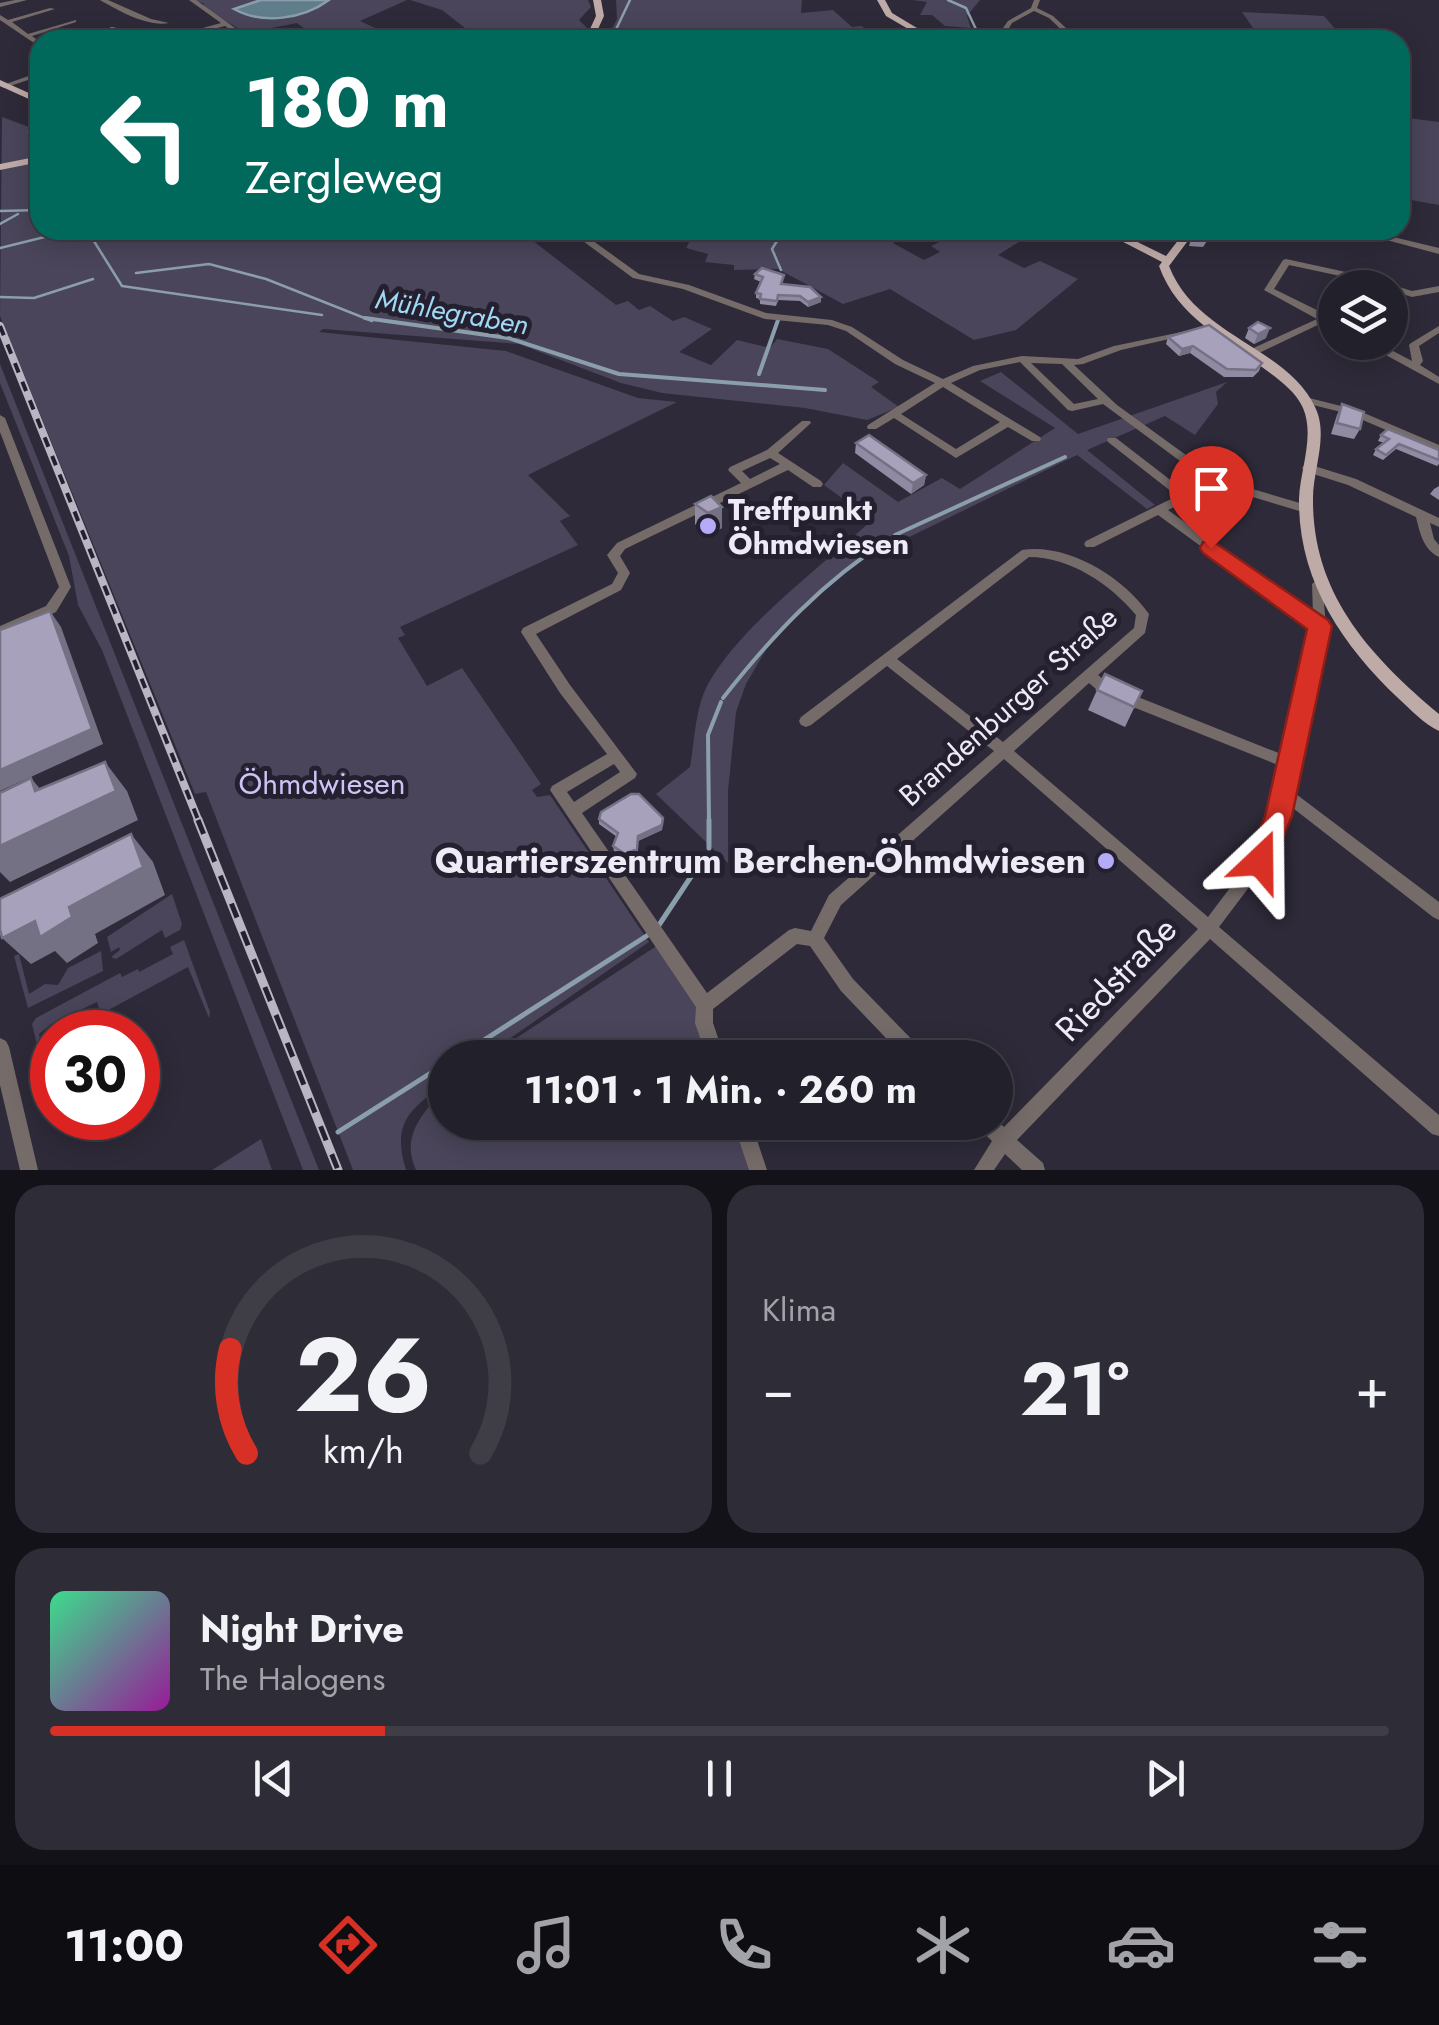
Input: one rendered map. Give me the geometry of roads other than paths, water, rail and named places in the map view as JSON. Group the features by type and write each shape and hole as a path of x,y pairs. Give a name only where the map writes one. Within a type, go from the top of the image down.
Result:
{"main road":[{"path":"594,30 600,16 597,0"},
{"path":"881,0 889,14 917,30"},
{"path":"2,84 30,97"},
{"path":"0,167 30,161"},
{"path":"1126,240 1167,260"},
{"path":"1183,240 1167,260 1164,272 1169,280 1209,325 1251,353 1304,400 1313,420 1306,509 1318,584 1362,654 1439,724"}],"street":[{"path":"0,5 24,0"},
{"path":"103,0 166,24"},
{"path":"192,0 234,30"},
{"path":"1007,30 1010,22 1034,10 1037,0"},
{"path":"3,19 52,10"},
{"path":"1034,10 1051,17 1065,30"},
{"path":"3,19 30,38"},
{"path":"46,30 68,23"},
{"path":"201,30 225,24"},
{"path":"112,28 116,30"},
{"path":"2,84 30,77"},
{"path":"586,240 636,276 686,287 764,316 829,322 849,329 898,362 943,383 1036,439"},
{"path":"1394,240 1439,251"},
{"path":"1318,315 1269,290 1286,262 1324,270"},
{"path":"1408,293 1439,289"},
{"path":"872,427 943,383 978,368 1022,359 1067,364 1209,325"},
{"path":"1251,353 1318,326"},
{"path":"1413,365 1418,361 1414,345 1439,328"},
{"path":"1022,359 1072,408 1105,400"},
{"path":"1403,360 1439,381"},
{"path":"1067,364 1105,400 1216,482 1306,509"},
{"path":"1304,400 1354,412 1439,449"},
{"path":"893,413 956,454 1008,422"},
{"path":"0,418 65,587 51,609 0,632"},
{"path":"748,484 734,470 771,453 806,423"},
{"path":"1112,440 1185,497"},
{"path":"771,453 818,484"},
{"path":"572,811 630,774 564,689 528,632 617,587 624,574 613,555 621,546 788,465"},
{"path":"1308,468 1352,482 1439,523"},
{"path":"1090,544 1216,482"},
{"path":"1159,510 1320,626"},
{"path":"1421,514 1428,540 1439,553"},
{"name":"Brandenburger Straße","path":"806,721 1026,552 1042,550 1064,556 1132,600 1144,614 1140,630 836,900 815,939"},
{"name":"Riedstraße","path":"1013,1131 1211,927 1260,861 1284,793 1320,626 1318,584"},
{"path":"886,658 1003,750 1439,1127"},
{"path":"1088,676 1108,691 1290,764"},
{"path":"616,756 557,790 704,1006 710,1040"},
{"path":"1284,793 1439,912"},
{"path":"704,1006 795,936 815,939 847,985 900,1040"},
{"path":"0,1048 30,1170"},
{"path":"748,1140 758,1170"},
{"path":"1004,1140 1036,1170"},
{"name":"Riedstraße","path":"982,1170 1004,1140"}],"water":[{"path":"261,0 329,0 307,12 283,18 257,17 234,9"}],"waterway":[{"path":"616,30 630,0"},
{"path":"948,0 966,8 976,30"},
{"path":"0,211 30,210"},
{"path":"0,224 18,214"},
{"path":"0,248 32,240"},
{"path":"93,240 122,286 322,315"},
{"path":"778,240 772,249 781,270"},
{"name":"Mühlegraben","path":"136,273 209,264 266,279 372,321"},
{"name":"Mühlegraben","path":"0,297 34,298 93,279"},
{"name":"Mühlegraben","path":"365,318 508,338 619,374 825,390"},
{"path":"759,374 778,320"},
{"path":"895,535 1065,457"},
{"path":"723,698 800,611 890,539"},
{"path":"709,822 708,735 721,702"},
{"path":"709,822 709,848"},
{"path":"659,925 706,854"},
{"path":"484,1040 648,935"},
{"path":"338,1132 428,1075"}],"railway":[{"path":"0,326 199,822"},
{"path":"198,820 338,1170"}],"place":[{"name":"Treffpunkt Öhmdwiesen","path":"708,526"},
{"name":"Quartierszentrum Berchen-Öhmdwiesen","path":"1106,861"}],"park label":[{"name":"Öhmdwiesen","path":"322,783"}]}
